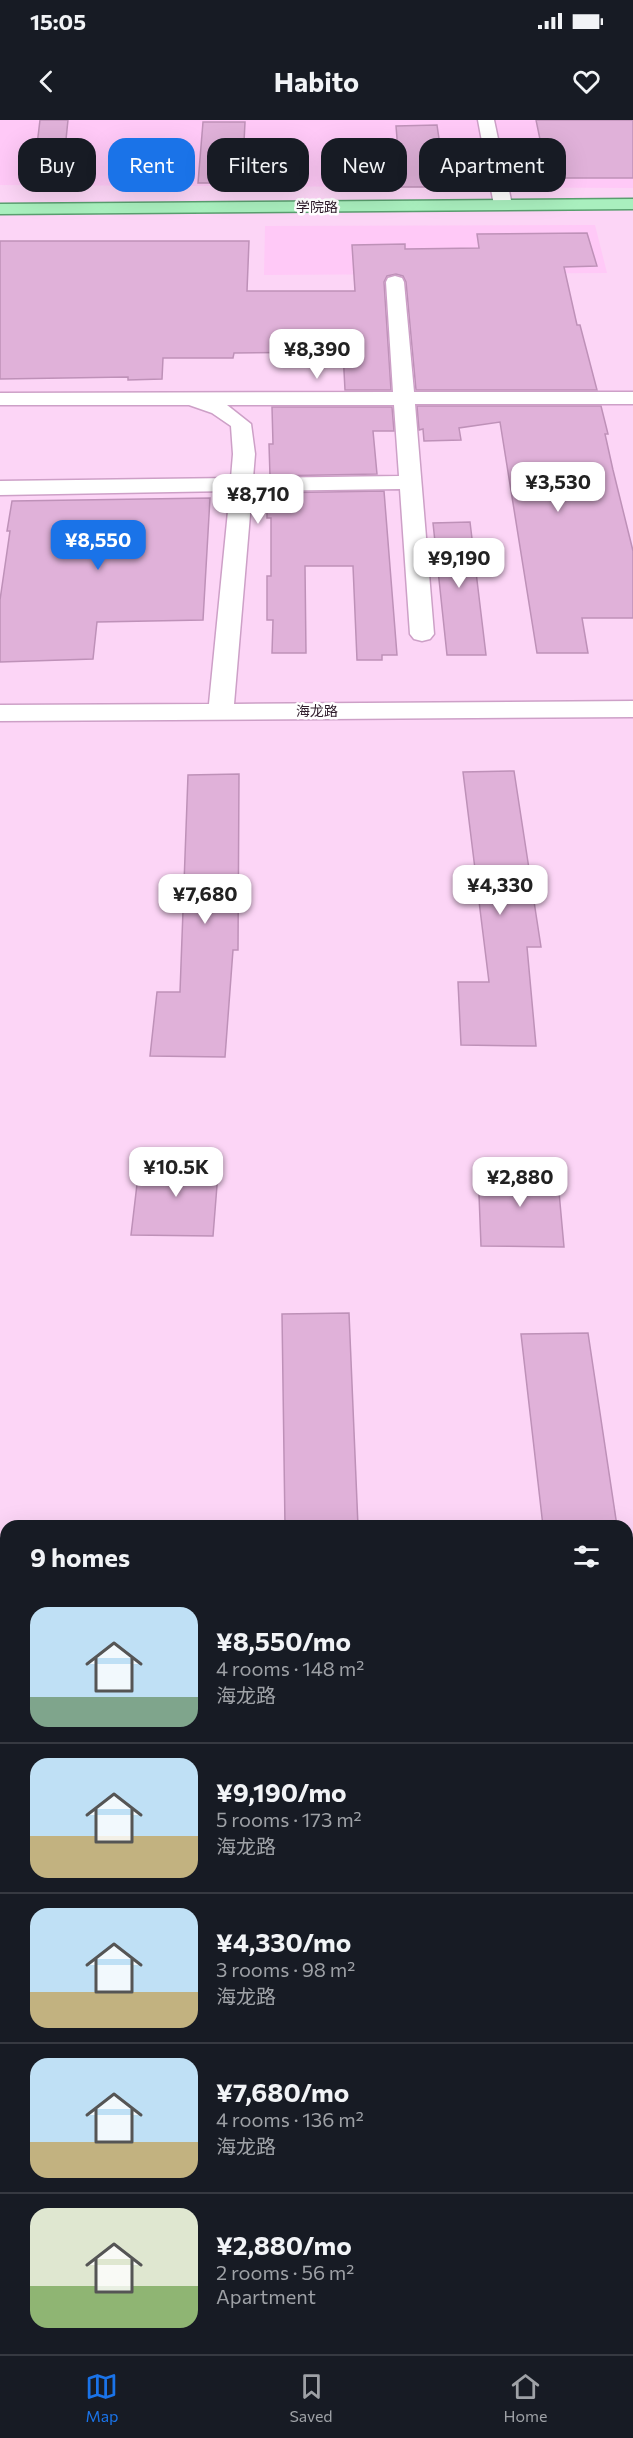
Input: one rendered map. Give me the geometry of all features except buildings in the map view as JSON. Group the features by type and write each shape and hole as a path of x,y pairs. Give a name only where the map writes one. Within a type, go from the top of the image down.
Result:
{"main road":[{"name":"学院路","path":"0,210 633,204"},
{"name":"学院路","path":"0,220 633,215"}],"street":[{"path":"486,120 503,206"},
{"path":"395,282 422,634"},
{"path":"0,399 633,398"},
{"path":"186,400 219,410 241,424 244,453 221,711"},
{"path":"0,488 410,482"},
{"name":"海龙路","path":"0,713 633,709"}],"shaded area":[{"path":"0,120 633,120 633,188 566,188 566,138 419,138 419,187 407,187 407,138 321,138 321,187 309,186 309,138 207,138 207,186 195,186 195,138 108,138 108,186 96,185 96,138 18,138 18,185 0,185"},
{"path":"595,225 607,273 264,275 265,226"}]}
